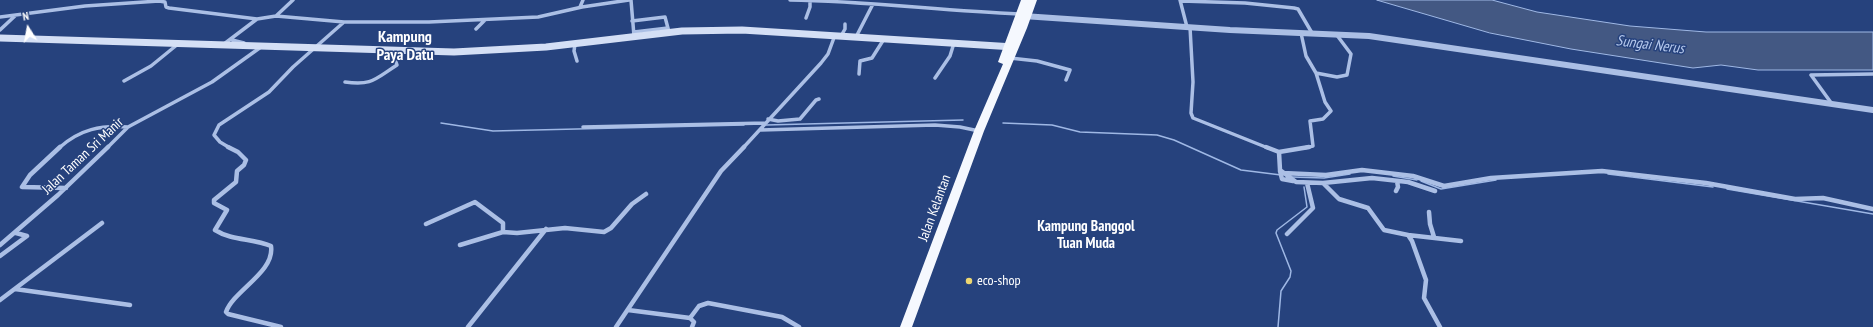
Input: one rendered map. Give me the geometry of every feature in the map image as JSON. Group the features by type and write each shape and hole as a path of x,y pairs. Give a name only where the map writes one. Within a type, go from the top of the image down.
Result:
{"highway":[{"name":"Jalan Kelantan","path":"1025,0 1025,14"},
{"name":"Jalan Kelantan","path":"991,100 994,85 1025,14 1033,0"},
{"name":"Jalan Kelantan","path":"906,327 979,131 1010,58 1011,47"}],"main road":[{"path":"0,38 317,48 490,51 575,43 668,30 750,30 1011,47"}],"street":[{"path":"276,16 293,0"},
{"path":"580,7 582,0"},
{"path":"0,17 91,6 159,1 165,2 166,7 169,8 182,8 257,19 276,16 344,22 484,20 538,17 580,7 630,0 634,34"},
{"path":"790,0 872,2 959,12 1025,14 1189,27 1374,37 1873,110"},
{"path":"1301,33 1306,56 1316,73 1325,102 1331,111 1323,119 1315,119 1310,121 1313,146 1279,152 1219,129 1191,116 1193,82 1189,27 1180,0 1245,3 1296,8 1299,15 1307,24 1312,33"},
{"path":"806,18 810,7 810,1"},
{"path":"856,37 872,2"},
{"path":"0,30 16,14"},
{"path":"632,21 665,17 668,30"},
{"path":"223,44 257,19"},
{"path":"476,29 484,20"},
{"path":"281,327 228,314 226,312 229,304 266,265 272,256 273,250 271,246 263,242 225,235 215,230 227,210 214,203 214,200 236,182 237,171 244,165 246,160 235,149 218,141 214,135 219,125 259,100 344,22"},
{"path":"616,327 718,175 825,59 838,36 845,29 845,24"},
{"path":"1316,73 1338,77 1347,75 1351,54 1336,34"},
{"path":"232,38 232,40 248,45"},
{"path":"859,74 860,62 872,58 884,39"},
{"path":"124,81 151,66 178,43"},
{"path":"575,43 574,51 577,61"},
{"path":"935,78 950,56 954,43"},
{"name":"Jalan Taman Sri Manir","path":"0,244 16,233 66,188 128,127 212,82 262,46"},
{"path":"345,82 363,84 374,80 397,65 397,61 395,59 398,50"},
{"path":"1010,58 1037,62 1070,70 1066,80"},
{"path":"1832,104 1811,76 1873,74"},
{"path":"764,125 778,121 800,119 819,98"},
{"path":"66,188 22,187 32,174 74,136 100,125 128,127"},
{"path":"582,127 935,125 960,127 979,131"},
{"path":"1279,152 1282,174"},
{"path":"1282,174 1326,175 1362,170 1413,176 1444,186 1491,178 1602,171 1706,184 1795,199 1823,198 1873,209"},
{"path":"1282,174 1296,182"},
{"path":"1282,174 1296,182 1322,183 1368,178 1420,185 1435,191"},
{"path":"1396,191 1398,187 1397,181"},
{"path":"1287,234 1313,208 1307,183"},
{"path":"1322,183 1339,199 1368,208 1384,230 1408,235 1461,241"},
{"path":"460,245 503,232 517,233 565,228 604,232 612,228 632,204 646,194"},
{"path":"426,224 475,202 503,223 503,232"},
{"path":"1429,212 1430,224 1434,237"},
{"path":"0,300 102,223"},
{"path":"468,327 546,229"},
{"path":"0,256 27,236 16,233"},
{"path":"1408,235 1412,241 1426,280 1424,298 1440,327"},
{"path":"15,289 130,305"},
{"path":"690,318 699,306 708,302 782,317 799,327"},
{"path":"628,310 690,318 694,322 692,327"}],"water":[{"name":"Sungai Nerus","path":"1377,0 1492,0 1537,12 1630,26 1706,32 1873,32 1873,70 1758,70 1721,65 1693,68 1571,49 1490,33"}],"waterway":[{"path":"766,125 963,120"},
{"path":"441,123 493,131 744,125"},
{"path":"1003,123 1052,125 1080,132 1157,135 1174,140 1241,170 1281,175"},
{"path":"1292,177 1324,178 1350,174"},
{"path":"1608,174 1713,187"},
{"path":"1393,176 1417,180"},
{"path":"1421,181 1441,189 1496,180"},
{"path":"1278,327 1281,291 1290,277 1291,271 1276,233 1277,230 1307,207 1304,187"},
{"path":"1727,189 1873,214"}],"place":[{"name":"eco-shop","path":"969,281"}],"district":[{"name":"Kampung Paya Datu","path":"405,46"},
{"name":"Kampung Banggol Tuan Muda","path":"1086,236"}]}
